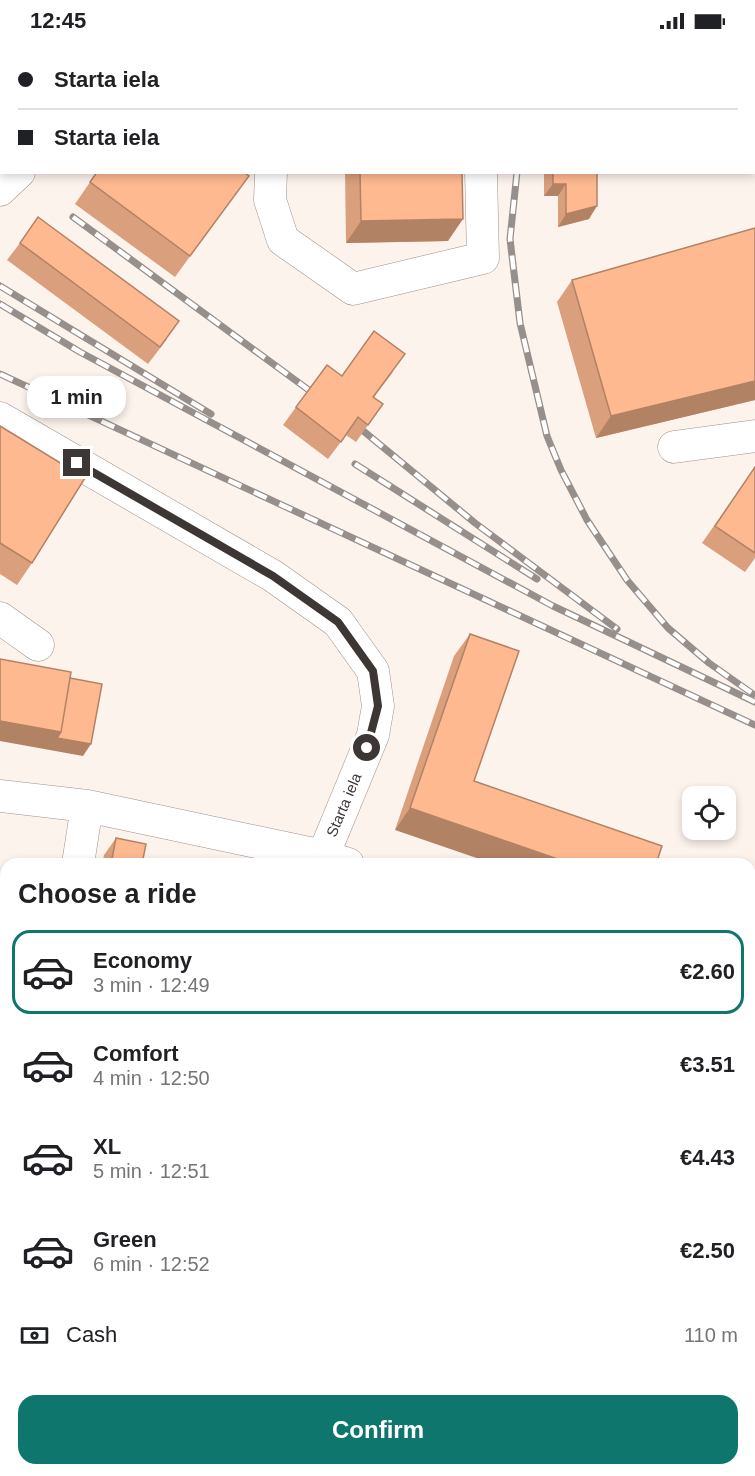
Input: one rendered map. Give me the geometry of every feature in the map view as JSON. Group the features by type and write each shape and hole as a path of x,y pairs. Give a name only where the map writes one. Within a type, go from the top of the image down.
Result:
{"street":[{"path":"0,190 17,174"},
{"path":"271,174 270,200 283,240 352,289 483,258 481,174"},
{"name":"Starta iela","path":"0,418 273,576 338,622 373,671 378,706 373,735 337,858"},
{"path":"674,447 755,436"},
{"path":"0,618 38,645"},
{"name":"Starta iela","path":"0,796 87,806 250,852 314,858"},
{"path":"79,858 87,806"}],"building":[{"path":"96,174 246,174 249,176 190,256 90,182"},
{"path":"360,174 462,174 463,219 361,221"},
{"path":"553,174 597,174 597,206 566,214 566,184 553,184"},
{"path":"38,217 179,321 160,347 20,243"},
{"path":"755,228 755,381 611,416 572,280"},
{"path":"374,331 405,354 373,397 383,404 368,425 358,417 341,442 296,407 327,365 342,376"},
{"path":"0,426 85,478 32,563 0,543"},
{"path":"755,467 755,553 715,526"},
{"path":"470,634 519,651 474,781 662,846 658,858 555,858 410,808"},
{"path":"0,659 71,672 61,732 0,721"},
{"path":"70,678 102,684 91,744 57,738 61,732"},
{"path":"116,838 146,844 143,858 112,858"}],"railway":[{"path":"517,174 510,239 520,323 547,436 561,470 587,520 627,580 668,628 709,663 753,694"},
{"path":"73,217 321,399"},
{"path":"0,286 211,414"},
{"path":"0,304 80,352 553,606 755,702"},
{"path":"0,374 755,725"},
{"path":"350,420 475,523 617,629"},
{"path":"355,464 537,579"}],"route":[{"path":"77,463 273,576 338,622 373,671 378,706 373,735 367,748"}]}
